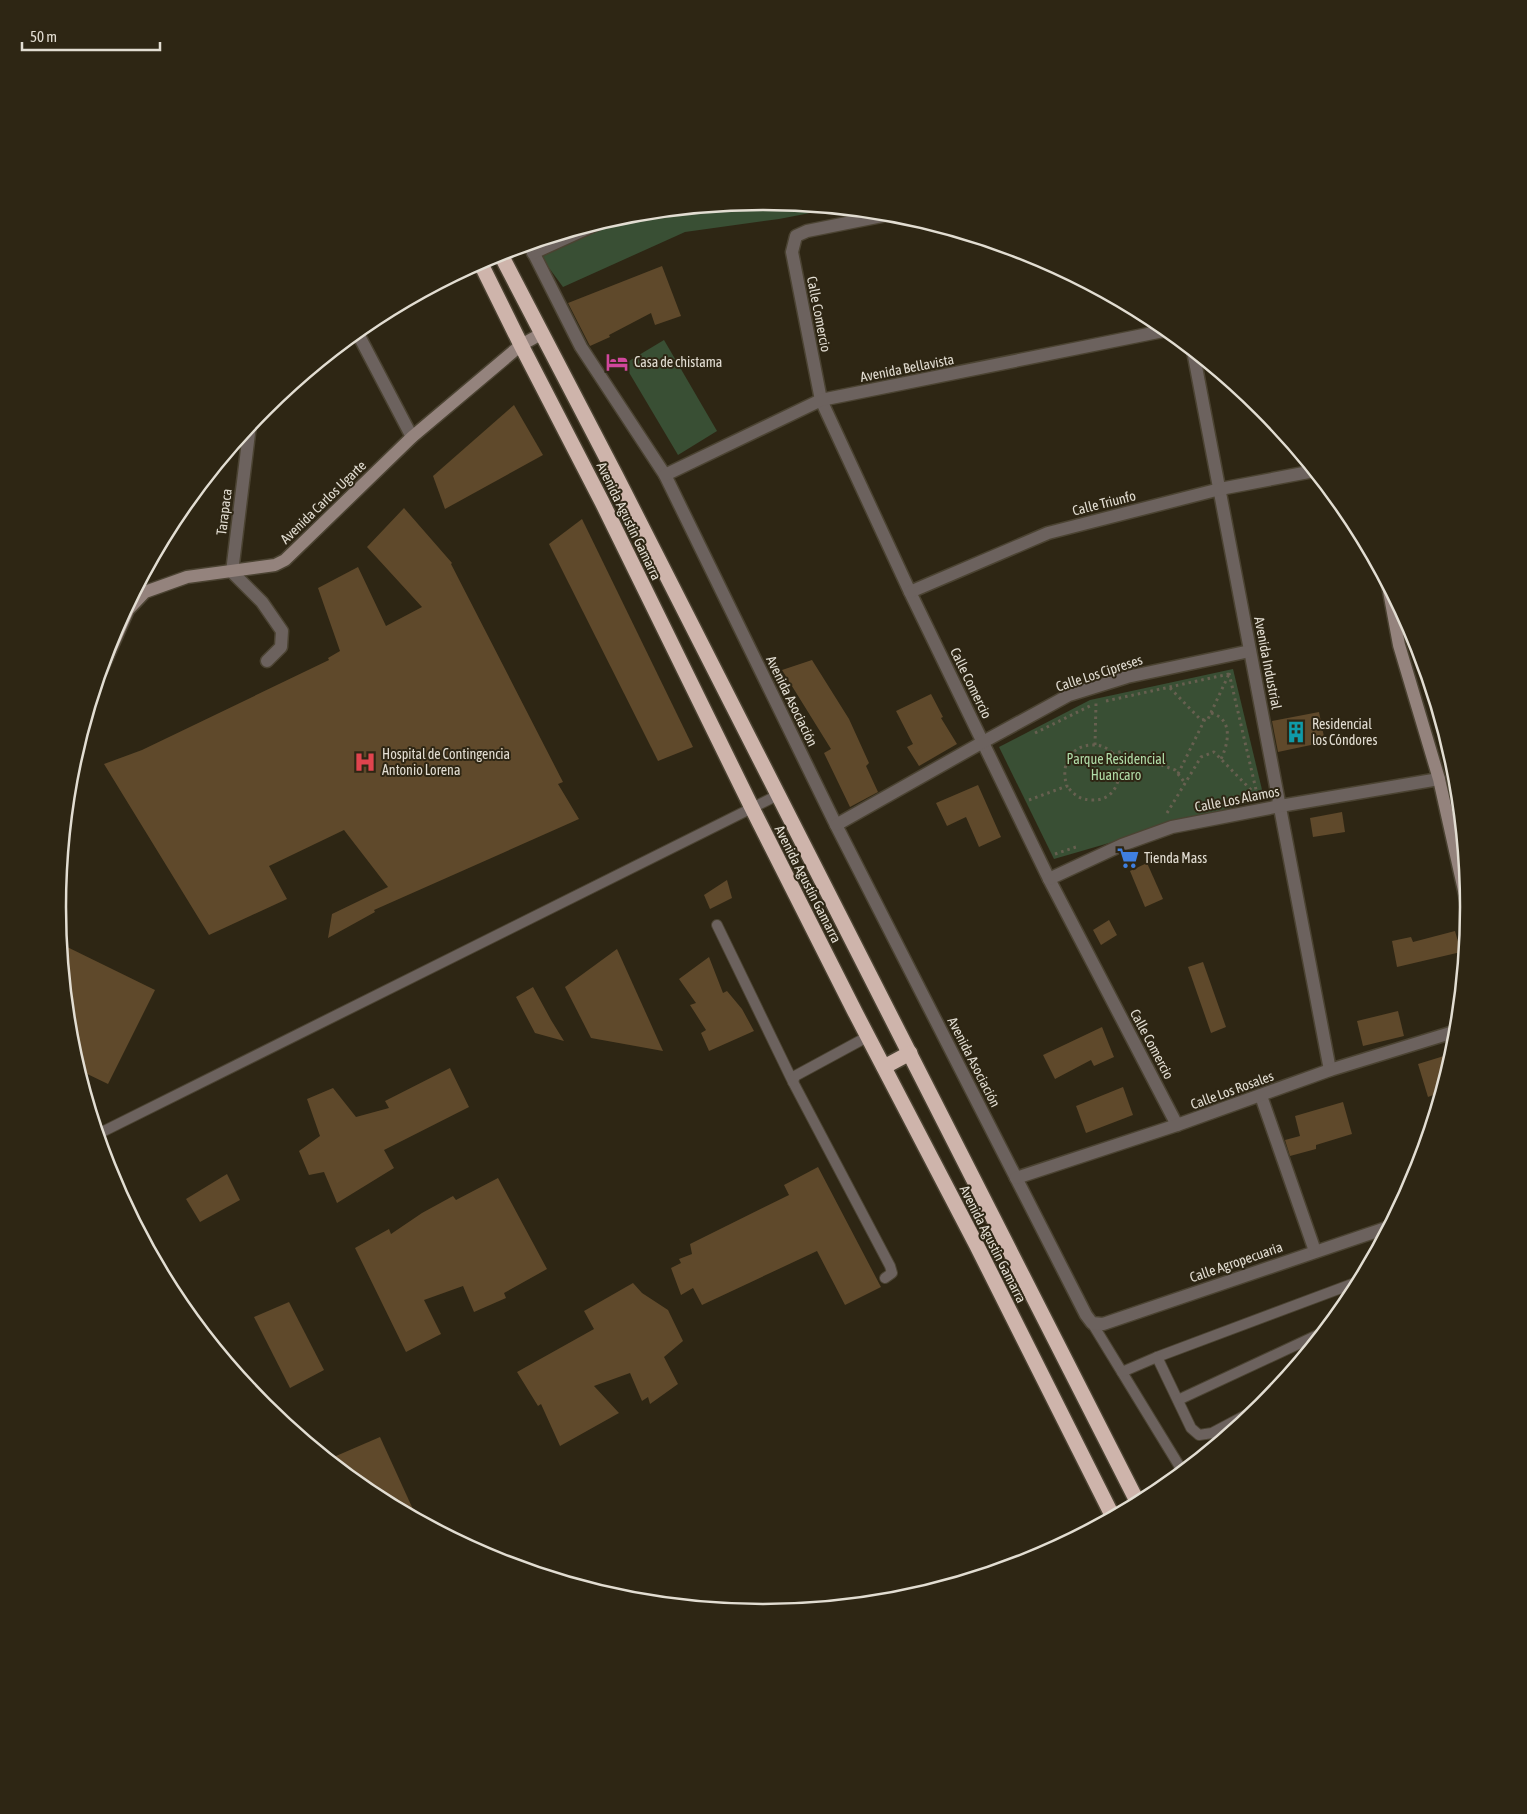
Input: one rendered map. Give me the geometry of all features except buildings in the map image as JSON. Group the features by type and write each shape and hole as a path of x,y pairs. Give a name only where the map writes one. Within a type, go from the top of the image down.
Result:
{"highway":[{"name":"Avenida Agustín Gamarra","path":"504,260 616,476 1135,1497"},
{"name":"Avenida Agustín Gamarra","path":"484,269 602,502 867,1037 980,1253 1110,1512"},
{"path":"884,1068 910,1053"}],"street":[{"name":"Calle Comercio","path":"870,218 807,231 796,236 792,252 821,400 910,592 1049,879 1177,1125"},
{"name":"Avenida Asociación","path":"532,250 581,347 665,475 836,825 1086,1316 1092,1323"},
{"name":"Avenida Bellavista","path":"665,475 821,400 1158,332"},
{"name":"Avenida Carlos Ugarte","path":"138,598 144,592 187,577 275,565 285,560 412,437 521,345 541,334"},
{"path":"360,339 412,437"},
{"name":"Avenida Industrial","path":"1196,360 1330,1070"},
{"name":"Tarapaca","path":"232,572 249,437"},
{"name":"Calle Triunfo","path":"910,592 1048,533 1220,489 1308,472"},
{"path":"232,572 262,602 282,630 281,647 267,661"},
{"path":"1391,604 1399,645 1439,779 1459,870"},
{"name":"Calle Los Cipreses","path":"836,825 1069,696 1127,677 1250,650"},
{"name":"Calle Los Alamos","path":"1049,879 1122,845 1172,827 1280,806 1439,779"},
{"name":"Calle Los Rosales","path":"1016,1178 1177,1125 1330,1070 1449,1034"},
{"path":"1261,1096 1315,1251"},
{"name":"Calle Agropecuaria","path":"1092,1323 1103,1324 1381,1230"}],"lane":[{"path":"103,1131 778,795"},
{"path":"717,925 792,1082 890,1266 892,1273 885,1278"},
{"path":"792,1082 796,1076 867,1037"},
{"path":"1122,1372 1348,1285"},
{"path":"1092,1323 1179,1466"},
{"path":"1178,1400 1312,1338"},
{"path":"1157,1357 1192,1428 1199,1435 1212,1433 1233,1422"}],"path":[{"path":"1226,656 1260,810"},
{"path":"1029,736 1096,704 1230,674"},
{"path":"1178,774 1230,674"},
{"path":"1170,688 1201,720 1205,719"},
{"path":"1095,745 1096,704"},
{"path":"1211,713 1218,715 1229,734 1228,743 1221,758"},
{"path":"1095,745 1104,748 1116,759 1119,769 1119,780 1114,791 1106,797 1096,800 1080,798 1073,794 1067,786 1064,778 1064,768 1067,760 1078,748 1095,745"},
{"path":"1112,754 1123,751 1174,770 1185,783"},
{"path":"1166,814 1201,757 1214,752 1258,796"},
{"path":"1029,800 1067,786"}],"green space":[{"path":"718,211 816,212 685,232 563,287 541,257 595,231 627,223"},
{"path":"664,340 717,431 678,455 624,364"},
{"name":"Parque Residencial Huancaro","path":"1233,669 1264,798 1054,859 999,747 1090,700"}],"place":[{"name":"Casa de chistama","path":"617,362"},
{"name":"Residencial los Cóndores","path":"1296,732"},
{"name":"Hospital de Contingencia Antonio Lorena","path":"365,762"},
{"name":"Tienda Mass","path":"1128,858"}]}
